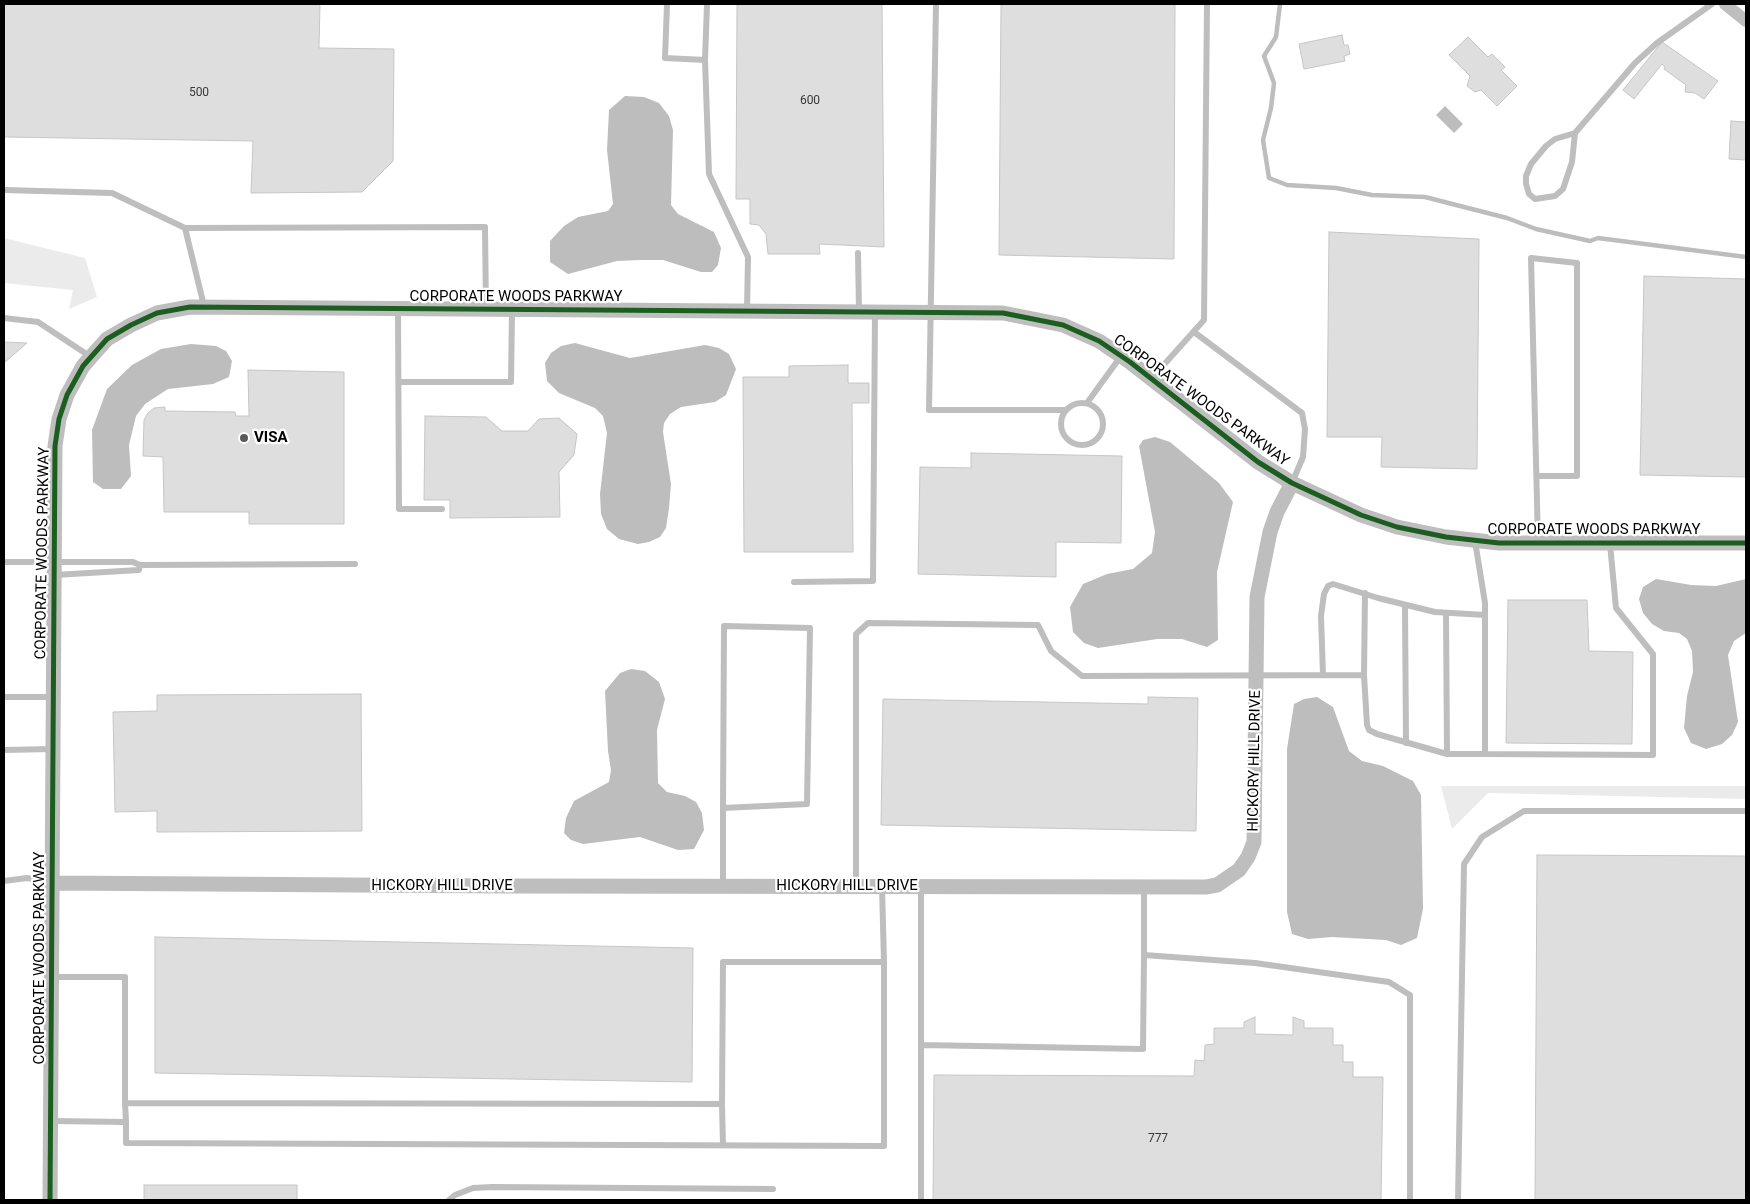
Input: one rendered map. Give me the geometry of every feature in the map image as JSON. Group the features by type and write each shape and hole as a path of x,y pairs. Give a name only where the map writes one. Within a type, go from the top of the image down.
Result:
{"street":[{"path":"1725,4 1746,21"},
{"name":"CORPORATE WOODS PARKWAY","path":"50,1200 55,446 59,419 74,381 91,357 107,340 148,317 175,309 204,308 1003,313 1037,318 1080,331 1121,356 1250,456 1292,483 1361,516 1438,536 1474,540 1538,544 1746,543"},
{"name":"HICKORY HILL DRIVE","path":"53,883 1206,887 1217,885 1239,870 1248,857 1254,842 1256,825 1257,597 1260,572 1277,512 1292,483"}],"lane":[{"path":"667,4 665,58 705,60"},
{"path":"707,4 705,60 709,174 748,257 747,311"},
{"path":"936,4 929,410 1066,410 1076,404 1087,403 1099,411 1103,425 1102,432 1092,442 1078,444 1066,437 1061,424 1066,410"},
{"path":"1152,379 1204,320 1207,4"},
{"path":"1575,133 1572,162 1563,189 1555,196 1535,199 1529,194 1526,184 1531,164 1546,146 1555,139 1575,133 1635,63 1657,43 1712,4"},
{"path":"4,190 112,193 185,228 485,227 486,309"},
{"path":"185,228 204,308"},
{"path":"858,253 859,312"},
{"path":"1538,476 1577,476 1576,263 1531,258 1538,476 1538,544"},
{"path":"398,309 399,509 442,509"},
{"path":"398,382 511,382 512,310"},
{"path":"794,582 873,581 875,312"},
{"path":"4,318 38,322 91,357"},
{"path":"1194,332 1302,413 1305,429 1303,457 1292,483"},
{"path":"1087,403 1121,356"},
{"path":"1474,540 1484,615 1484,754"},
{"path":"1365,594 1364,675 1367,725 1370,730 1377,734 1447,754 1653,755 1653,654 1616,608 1610,544"},
{"path":"4,562 55,569 139,570 140,565"},
{"path":"55,569 134,562 140,565 355,564"},
{"path":"1323,675 1321,616 1324,594 1328,586 1340,585 1405,605 1446,612 1484,615"},
{"path":"1405,605 1406,742"},
{"path":"1446,612 1447,754"},
{"path":"856,886 856,634 868,623 1038,625 1051,651 1082,676 1364,675"},
{"path":"723,808 807,804 810,628 724,626 723,808 723,886"},
{"path":"4,697 54,698"},
{"path":"4,750 54,749"},
{"path":"1458,1200 1464,864 1482,837 1524,811 1746,811"},
{"path":"4,881 27,878 53,883"},
{"path":"52,977 125,976 126,1143 884,1146 882,886"},
{"path":"921,886 921,1200"},
{"path":"921,1045 1143,1048 1144,886"},
{"path":"1144,955 1255,963 1389,982 1410,995 1410,1200"},
{"path":"723,1145 723,962 884,962"},
{"path":"125,1103 722,1104"},
{"path":"51,1122 126,1122"},
{"path":"450,1200 455,1195 473,1188 492,1187 774,1189"}],"shaded area":[{"path":"625,96 644,97 659,103 669,116 673,130 671,205 678,214 714,232 721,248 718,265 712,272 701,272 663,260 640,260 617,261 568,274 550,262 550,241 564,226 578,217 608,211 613,204 607,150 609,110"},
{"path":"1445,106 1463,124 1454,133 1436,115"},
{"path":"4,238 85,258 97,297 69,309 73,290 4,283"},
{"path":"575,343 630,358 705,345 719,348 729,354 736,369 726,395 715,402 681,407 670,414 664,423 663,432 671,484 669,508 666,528 660,537 649,542 638,544 619,539 607,529 601,514 600,494 607,433 603,416 595,408 559,393 547,381 545,363 551,353 561,346"},
{"path":"191,344 216,346 226,351 232,361 229,377 213,384 168,389 145,404 136,416 129,445 131,476 121,489 103,489 93,482 92,430 107,389 132,365 161,349"},
{"path":"1155,437 1170,442 1219,483 1233,502 1217,572 1218,640 1207,647 1182,639 1157,639 1098,648 1084,643 1073,632 1070,607 1083,584 1107,574 1133,569 1152,553 1155,532 1139,446 1143,440"},
{"path":"1656,579 1691,585 1716,586 1746,579 1746,633 1734,641 1728,655 1738,722 1732,735 1722,744 1706,749 1691,743 1684,728 1687,696 1693,672 1692,651 1687,639 1679,633 1664,631 1652,624 1643,613 1639,599 1643,587"},
{"path":"631,669 645,671 659,682 665,699 657,730 658,783 667,792 685,796 696,802 702,813 704,830 694,849 678,850 640,837 583,844 571,840 564,833 566,818 574,801 609,782 611,770 608,751 605,691 620,673"},
{"path":"1317,697 1333,707 1349,751 1362,761 1383,766 1413,781 1421,795 1423,909 1417,938 1401,945 1386,940 1332,937 1308,939 1292,934 1287,912 1287,749 1294,704 1304,699"},
{"path":"1441,786 1746,786 1746,799 1488,793 1452,829"}],"building":[{"path":"4,4 320,4 319,48 394,49 393,161 362,192 251,193 253,141 4,137"},
{"path":"737,4 882,4 884,247 819,244 820,254 768,254 766,234 759,225 750,224 750,199 736,199"},
{"path":"1001,4 1175,4 1174,259 999,255"},
{"path":"1342,35 1344,45 1348,45 1350,54 1344,56 1345,61 1304,69 1299,44"},
{"path":"1468,37 1488,57 1492,54 1505,67 1501,70 1517,86 1497,106 1481,90 1475,92 1467,86 1470,76 1449,55"},
{"path":"1662,42 1718,81 1704,99 1695,93 1685,92 1686,85 1664,69 1665,67 1662,64 1634,99 1623,90"},
{"path":"1731,121 1746,122 1746,160 1729,159"},
{"path":"1329,232 1479,239 1477,469 1381,467 1382,437 1327,437"},
{"path":"1644,276 1746,279 1746,477 1640,475"},
{"path":"4,342 27,343 4,363"},
{"path":"848,365 848,383 869,383 869,403 852,403 853,552 744,552 743,377 789,377 789,366"},
{"name":"VISA","path":"248,370 344,372 344,524 249,524 249,512 164,512 163,457 143,456 144,420 148,413 154,408 165,407 165,411 235,412 236,416 249,416"},
{"path":"425,416 486,417 502,431 528,431 539,419 559,418 577,434 574,455 559,472 560,517 450,518 450,500 424,500"},
{"path":"971,453 1122,456 1121,543 1056,542 1056,577 918,574 920,467 971,468"},
{"path":"1508,600 1587,600 1589,651 1633,652 1632,744 1506,743"},
{"path":"361,694 362,831 157,832 157,811 115,812 113,712 157,711 157,695"},
{"path":"1148,697 1198,698 1196,831 881,825 883,699 1148,704"},
{"path":"1537,855 1746,856 1746,1200 1535,1200"},
{"path":"155,937 693,948 692,1082 155,1073"},
{"path":"1255,1017 1255,1034 1293,1035 1293,1017 1304,1021 1304,1028 1333,1028 1333,1045 1343,1045 1343,1062 1353,1062 1353,1077 1383,1077 1381,1200 933,1200 934,1075 1194,1076 1195,1060 1204,1061 1205,1045 1214,1044 1214,1028 1244,1028 1244,1022"},
{"path":"144,1185 297,1185 297,1200 144,1200"}],"waterway":[{"path":"1280,4 1276,37 1264,56 1274,83 1271,108 1263,140 1269,178 1287,185 1336,188 1372,195 1425,197 1507,218 1536,229 1590,241 1598,238 1746,257"}],"cycle path":[{"path":"50,1200 55,446 59,419 67,395 83,366 107,339 157,313 190,307 1003,313 1063,325 1099,341 1130,362 1258,462 1292,483 1361,515 1397,527 1446,537 1499,543 1746,543"}],"place":[{"name":"VISA","path":"244,438"}]}
